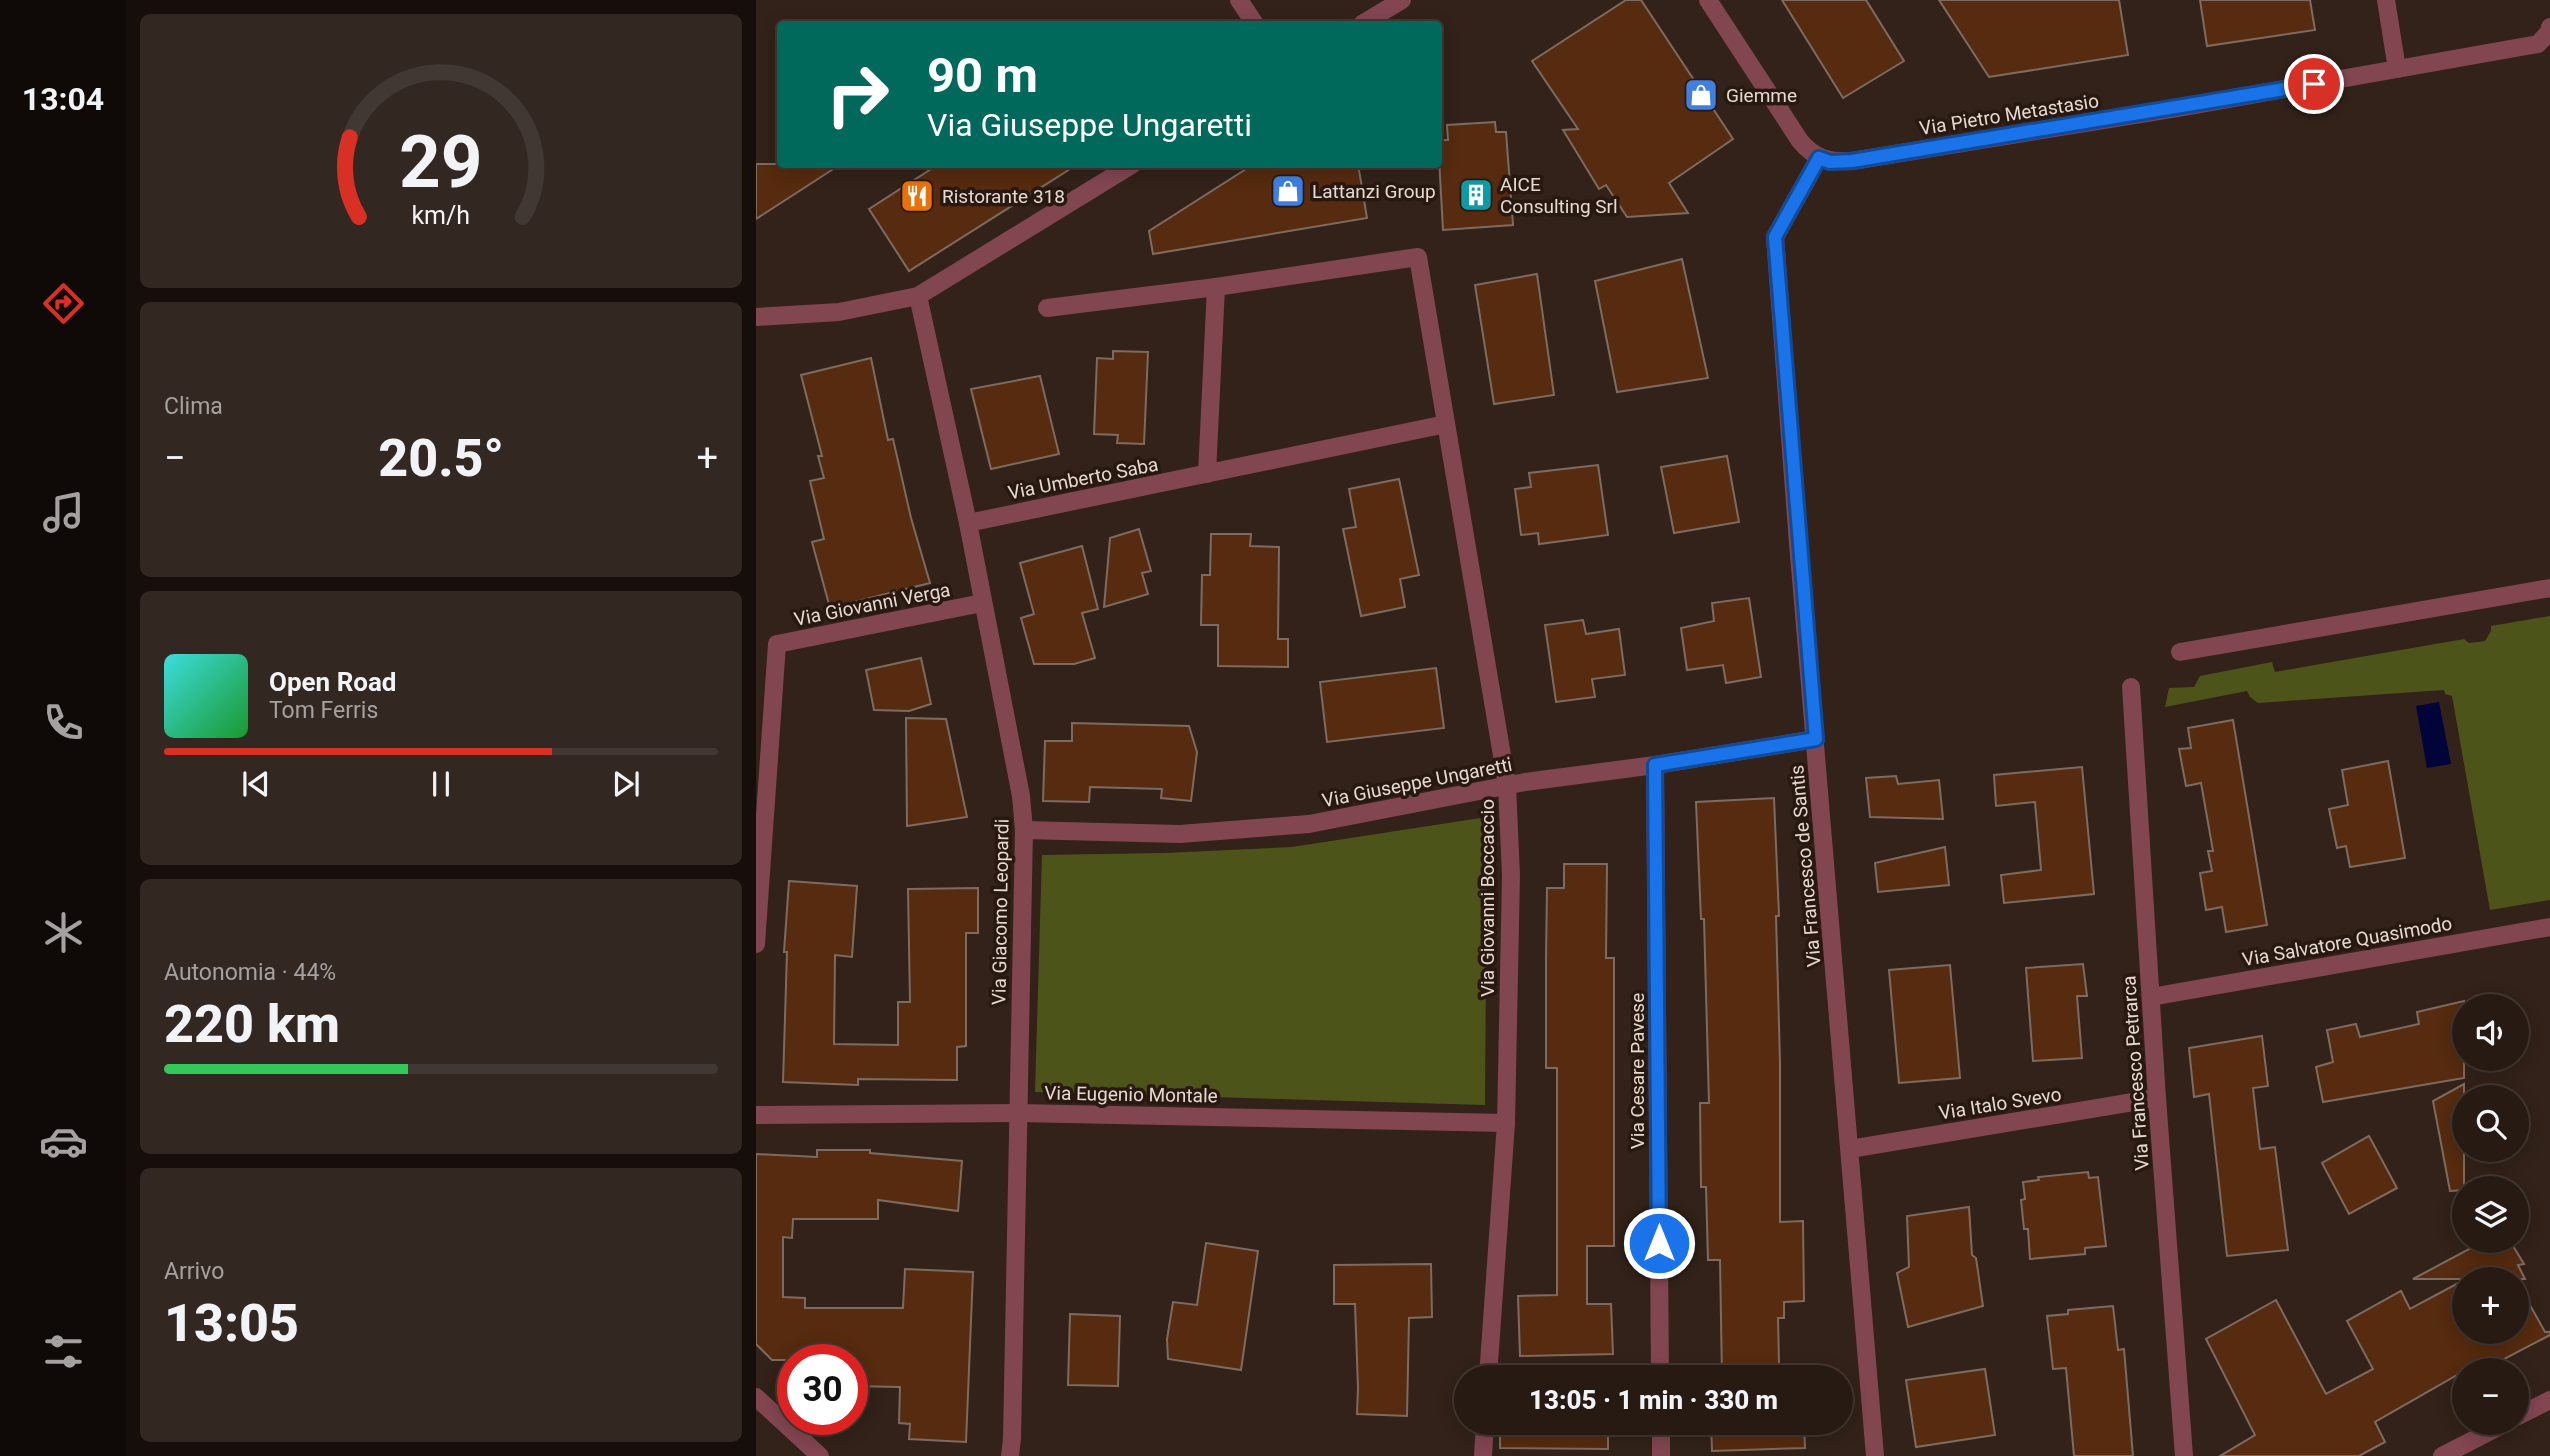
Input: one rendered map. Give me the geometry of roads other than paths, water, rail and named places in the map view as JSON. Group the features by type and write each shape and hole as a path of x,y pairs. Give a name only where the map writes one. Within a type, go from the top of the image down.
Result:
{"street":[{"path":"1239,0 1253,21"},
{"path":"1367,21 1402,0"},
{"path":"1709,0 1796,135 1819,158"},
{"path":"2386,0 2397,69"},
{"name":"Via Pietro Metastasio","path":"1819,158 1830,162 1852,161 2164,110 2538,44 2550,27"},
{"name":"Via Francesco de Santis","path":"1819,158 1775,237 1875,1456"},
{"path":"756,317 839,312 918,296 1126,168"},
{"name":"Via Giovanni Boccaccio","path":"1216,287 1418,257 1507,785 1511,875 1506,1123 1489,1365"},
{"path":"1047,308 1216,287 1208,474"},
{"name":"Via Giacomo Leopardi","path":"918,296 968,523 1021,796 1024,830 1010,1456"},
{"name":"Via Umberto Saba","path":"968,523 1446,424"},
{"path":"2180,652 2550,588"},
{"name":"Via Giovanni Verga","path":"756,944 777,644 982,603"},
{"name":"Via Francesco Petrarca","path":"2131,687 2157,1098 2184,1456"},
{"name":"Via Giuseppe Ungaretti","path":"1024,830 1180,834 1309,824 1507,785 1816,739"},
{"name":"Via Cesare Pavese","path":"1655,765 1660,1365"},
{"name":"Via Salvatore Quasimodo","path":"2151,997 2550,926"},
{"name":"Via Italo Svevo","path":"1850,1149 2157,1098"},
{"name":"Via Eugenio Montale","path":"756,1115 1018,1113 1506,1123"},
{"path":"756,1396 820,1456"},
{"path":"2529,1410 2550,1400"},
{"path":"1483,1456 1484,1435"},
{"path":"1661,1435 1661,1456"},
{"path":"2442,1456 2483,1435"}],"place":[{"name":"Giemme","path":"1701,95"},
{"name":"Lattanzi Group","path":"1288,191"},
{"name":"AICE Consulting Srl","path":"1476,195"},
{"name":"Ristorante 318","path":"917,196"}]}
